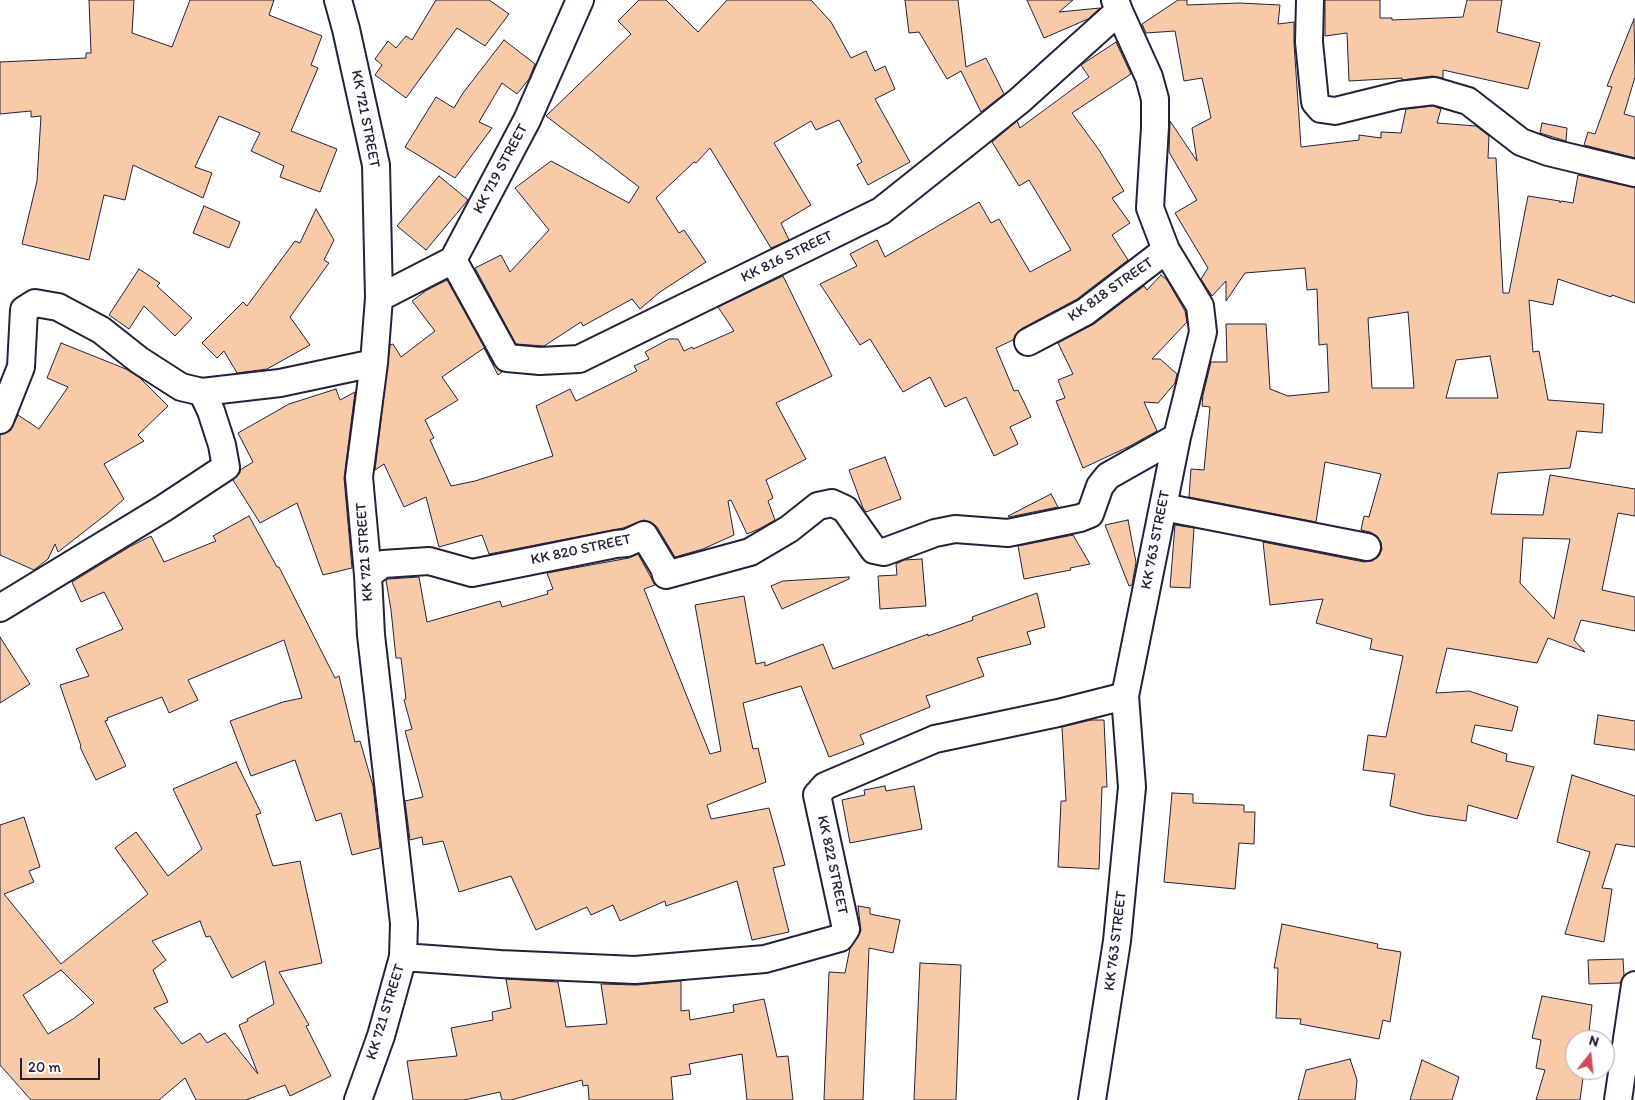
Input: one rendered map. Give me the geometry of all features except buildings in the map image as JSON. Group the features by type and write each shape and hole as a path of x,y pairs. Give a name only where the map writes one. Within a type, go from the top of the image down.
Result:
{"street":[{"name":"KK 721 STREET","path":"338,0 376,165 379,298 374,363 359,476 368,575 370,635 404,923 403,957 381,1036 358,1100"},
{"name":"KK 719 STREET","path":"453,260 527,120 580,0"},
{"path":"1310,0 1309,42 1315,102 1321,109 1336,111 1400,96 1434,91 1468,102 1521,142 1548,152 1635,173"},
{"name":"KK 816 STREET","path":"453,260 507,358 540,361 579,359 881,211 1019,101 1117,6"},
{"name":"KK 763 STREET","path":"1092,1100 1117,941 1132,787 1125,696 1177,437 1204,332 1200,306 1166,250 1150,208 1155,99 1149,77 1117,6"},
{"name":"KK 818 STREET","path":"1028,342 1085,312 1166,250"},
{"path":"379,298 453,260"},
{"path":"0,420 21,366 24,310 35,303 58,307 75,316 100,330 139,360 181,387 202,392 280,383 374,363"},
{"path":"0,608 164,508 226,467 222,446 211,411 202,392"},
{"name":"KK 820 STREET","path":"368,575 382,564 429,561 472,573 627,542 644,536 664,568 666,575 750,552 789,529 818,506 832,504 845,509 874,550 884,552 955,529 1008,532 1080,518 1090,514 1100,486 1108,476 1177,437"},
{"path":"1163,508 1367,547"},
{"name":"KK 822 STREET","path":"403,957 500,964 635,970 765,959 840,938 846,929 817,795 825,786 935,739 1058,713 1125,696"},
{"path":"1618,1100 1635,985"}]}
